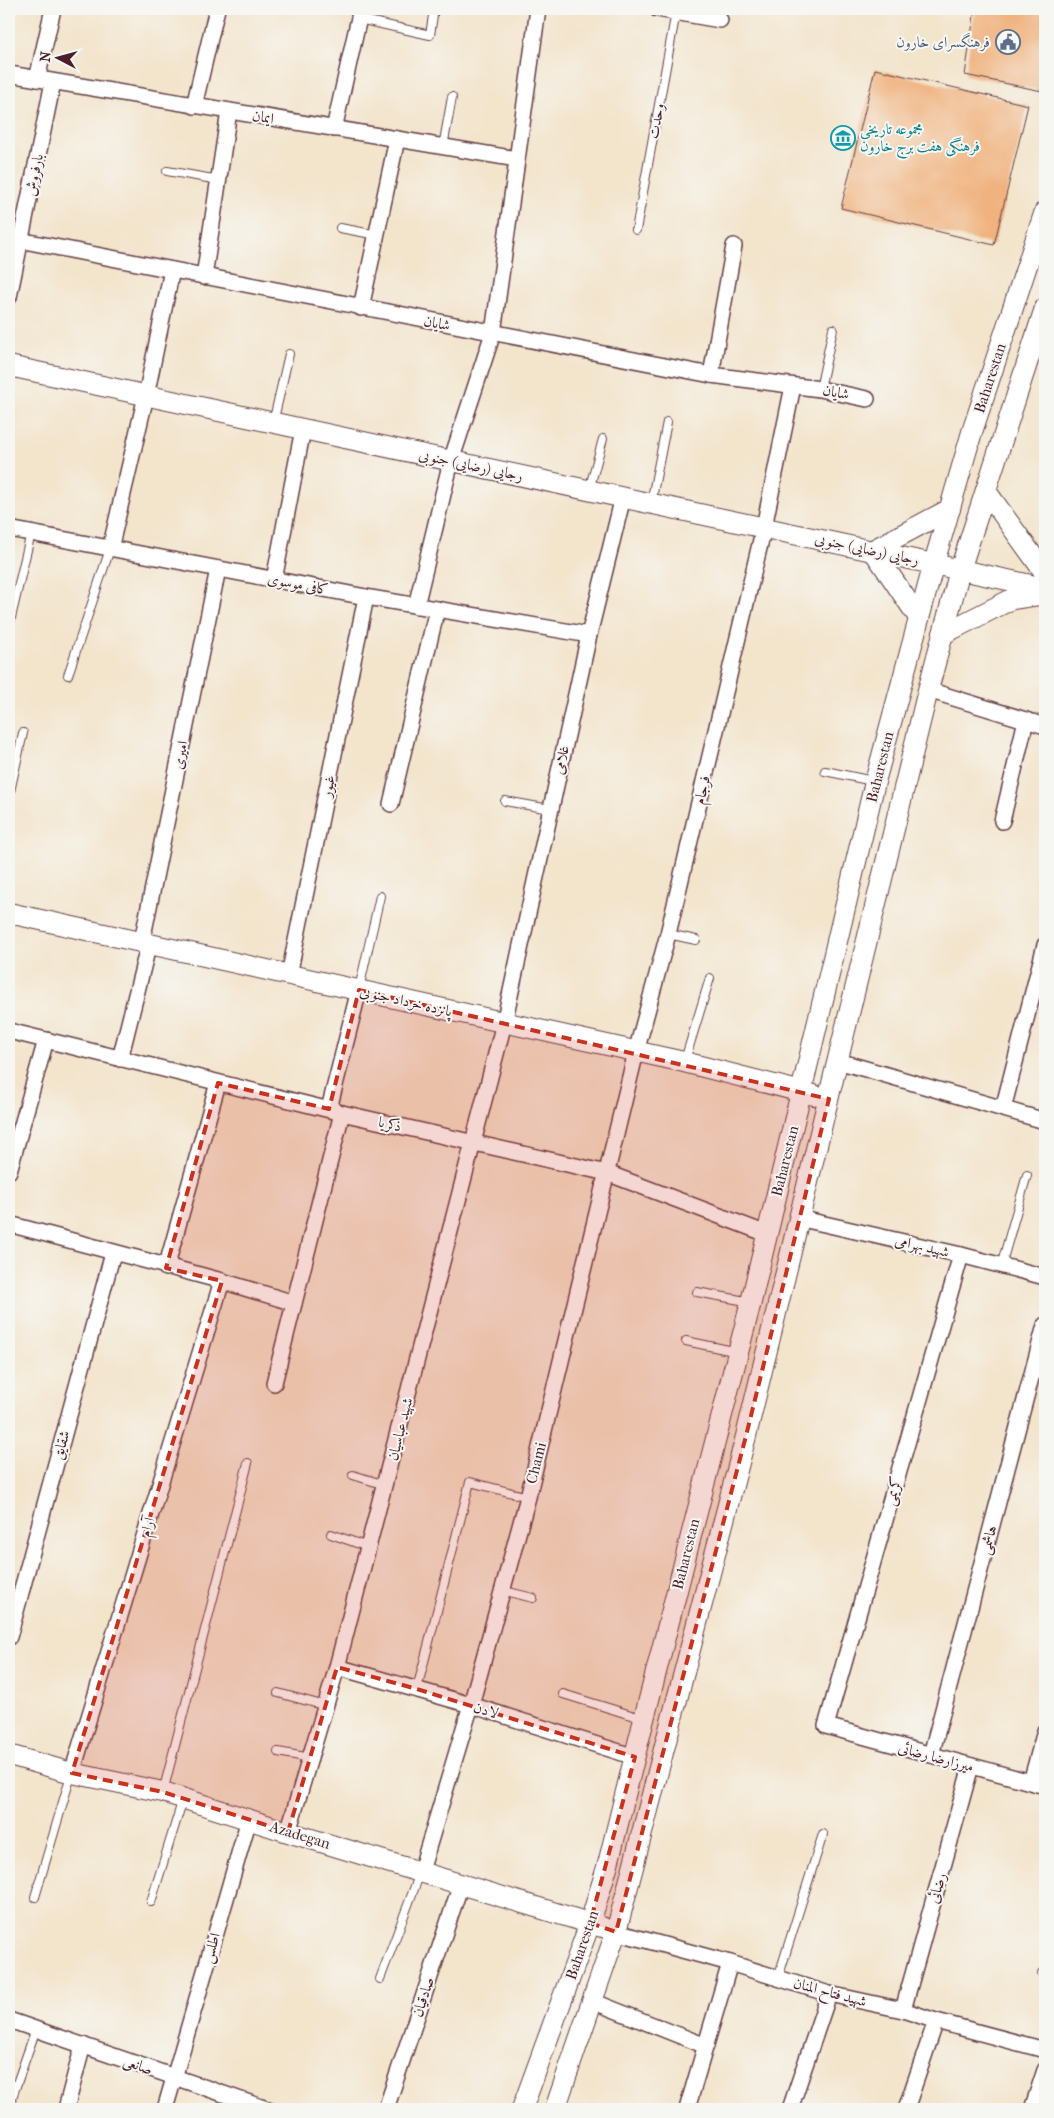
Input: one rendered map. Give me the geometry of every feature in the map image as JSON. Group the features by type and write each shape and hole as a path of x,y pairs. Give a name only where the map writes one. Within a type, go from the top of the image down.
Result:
{"main road":[{"name":"Baharestan","path":"522,2109 590,1923 608,1864 751,1302 875,782 934,563 972,432 1045,211"},
{"name":"Baharestan","path":"555,2109 616,1932 746,1436 929,686 960,570 1045,308"},
{"name":"رجایی (رضایی) جنوبی","path":"9,366 1045,588"},
{"path":"972,432 974,440 983,449 990,450 1002,441"},
{"path":"986,491 1045,573"},
{"path":"919,618 873,550 950,509"},
{"path":"943,634 1012,599 1045,594"},
{"path":"905,673 912,670 920,671 926,675 929,686"},
{"name":"پانزده خرداد جنوبی","path":"9,913 684,1062 829,1099"},
{"name":"Azadegan","path":"9,1755 72,1773 163,1792 616,1932"}],"street":[{"path":"37,79 53,9"},
{"path":"194,106 217,9"},
{"path":"416,606 452,461 493,333 538,9"},
{"path":"657,9 720,20"},
{"path":"334,129 360,14"},
{"name":"ایمان","path":"9,74 517,159"},
{"name":"بارفروش","path":"9,297 15,239 53,82"},
{"path":"204,277 229,111"},
{"path":"361,308 397,139"},
{"name":"شایان","path":"15,239 711,375 820,389 867,399"},
{"path":"711,375 734,246"},
{"path":"110,549 146,396 172,270"},
{"name":"فرجام","path":"636,1052 668,934 764,527 793,386"},
{"path":"274,580 303,429"},
{"name":"غلامی","path":"504,1023 589,635 623,497"},
{"name":"کافی موسوی","path":"9,528 366,597 589,635"},
{"name":"امیری","path":"120,1059 146,942 218,569"},
{"name":"غیور","path":"289,975 366,597"},
{"path":"391,804 437,609"},
{"path":"929,686 1045,726"},
{"path":"1002,821 1026,720"},
{"path":"1003,1108 1045,945"},
{"path":"274,1383 294,1303 336,1111 358,990"},
{"name":"شهید عباسیان","path":"288,1832 337,1667 504,1023"},
{"name":"ذکریا","path":"9,1031 218,1084 473,1144 607,1173 767,1234"},
{"path":"9,1171 46,1040"},
{"name":"Chami","path":"421,1871 471,1705 501,1590 528,1498 636,1052"},
{"path":"838,1061 1045,1121"},
{"path":"166,1268 218,1084"},
{"name":"شهید بهرامی","path":"798,1218 960,1255 1045,1277"},
{"path":"9,1224 166,1268 222,1281 294,1303"},
{"name":"شقایق","path":"9,1637 113,1253"},
{"name":"کریمی","path":"826,1726 960,1255"},
{"name":"آرام","path":"72,1773 222,1281"},
{"name":"هاشمی","path":"930,1755 1045,1325"},
{"name":"لادن","path":"337,1667 471,1705 635,1757"},
{"name":"میرزارضا رضائی","path":"826,1726 1038,1784"},
{"path":"1038,1784 1045,1731"},
{"name":"رضائی","path":"903,2010 971,1766"},
{"name":"اطلس","path":"173,2078 249,1819"},
{"name":"صادقیان","path":"386,2109 461,1884"},
{"name":"شهید فتاح المنان","path":"616,1932 730,1963 829,1994 903,2010 936,2021 1045,2050"},
{"path":"687,2109 730,1963"},
{"path":"790,2109 829,1994"},
{"path":"592,2002 706,2046"},
{"name":"صانعی","path":"9,2020 267,2109"},
{"path":"906,2109 936,2021"},
{"path":"66,2109 83,2045"},
{"path":"1032,2109 1045,2070"},
{"path":"165,2109 173,2078"}],"lane":[{"path":"360,14 430,36 434,9"},
{"name":"وحدت","path":"636,230 676,12"},
{"path":"443,147 452,97"},
{"path":"167,172 219,180"},
{"path":"340,228 377,235"},
{"path":"820,389 833,329"},
{"path":"273,422 289,354"},
{"path":"651,503 666,422"},
{"path":"589,490 602,439"},
{"path":"9,626 31,533"},
{"path":"68,675 110,549"},
{"path":"9,796 23,733"},
{"path":"825,771 875,782"},
{"path":"505,801 550,809"},
{"path":"358,990 380,896"},
{"path":"668,934 696,940"},
{"path":"684,1062 710,978"},
{"path":"1001,1266 1027,1175"},
{"path":"697,1292 751,1302"},
{"path":"686,1341 738,1352"},
{"path":"163,1792 248,1463"},
{"path":"353,1475 385,1485"},
{"path":"417,1689 470,1482 528,1498"},
{"path":"331,1534 368,1547"},
{"path":"501,1590 533,1598"},
{"path":"278,1692 326,1706"},
{"path":"563,1694 644,1719"},
{"path":"278,1752 311,1758"},
{"path":"35,1897 72,1773"},
{"path":"151,1902 183,1799"},
{"path":"778,1978 823,1834"},
{"path":"380,1979 421,1871"},
{"path":"9,2106 36,2029"}],"highlighted area":[{"path":"359,990 829,1099 746,1436 616,1932 590,1923 635,1757 417,1689 337,1667 288,1832 163,1792 72,1773 222,1281 166,1268 218,1083 329,1109"}],"building":[{"name":"فرهنگسرای خارون","path":"975,9 1045,9 1045,79 1042,91 965,75"},
{"path":"875,69 1028,105 994,245 841,208"}],"place":[{"name":"فرهنگسرای خارون","path":"1008,42"},
{"name":"مجموعه تاریخی فرهنگی هفت برج خارون","path":"843,138"}]}
